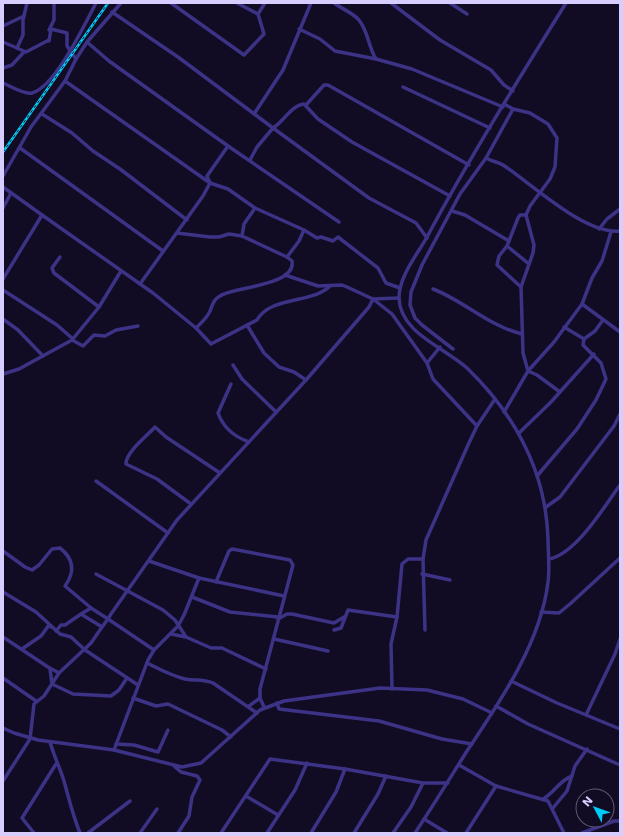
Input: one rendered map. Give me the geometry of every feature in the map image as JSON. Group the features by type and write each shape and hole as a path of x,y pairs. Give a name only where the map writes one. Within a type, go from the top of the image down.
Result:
{"street":[{"path":"17,48 23,35 24,16 27,3"},
{"path":"3,83 29,93 35,92 47,85 69,52 96,3"},
{"path":"3,176 27,133 65,81 76,59 87,42 112,12 122,3"},
{"path":"170,3 244,55 264,34 258,14 237,3"},
{"path":"258,14 265,3"},
{"path":"254,114 283,70 311,3"},
{"path":"334,3 343,10 357,17 360,21 370,49 376,59"},
{"path":"391,3 440,40 491,70 504,85 512,91"},
{"path":"450,3 466,14"},
{"path":"415,833 492,713 511,681 530,643 541,612 548,584 549,558 546,507 537,476 519,433 495,399 468,369 409,325 403,316 399,298 400,288 450,196 566,3"},
{"path":"49,41 49,27 54,20 55,4"},
{"path":"112,12 178,57 369,198 416,223 427,238"},
{"path":"3,26 24,16"},
{"path":"49,41 51,29 67,33 67,46 69,52 76,59"},
{"path":"299,30 320,39 335,51 376,59 418,72 503,106 530,113 548,124 557,138 555,167 550,179 530,206 526,215 534,245 534,253 521,287 522,334 524,359 528,371 538,375 560,392"},
{"path":"3,68 12,65 24,52 28,52 49,41"},
{"path":"3,42 24,52"},
{"path":"87,42 113,64 228,146 339,222"},
{"path":"65,81 210,183 228,189 254,208 304,230 317,238 321,236 333,241 338,237 378,268 386,283 400,288"},
{"path":"250,160 256,148 273,128 298,106 306,105 324,86 328,85 469,165"},
{"path":"403,87 490,128"},
{"path":"306,105 318,119 352,142 450,196"},
{"path":"453,349 419,322 412,310 410,298 418,272 460,194 486,158 513,109"},
{"path":"42,114 72,133 89,149 120,169 187,220"},
{"path":"210,183 207,176 228,146"},
{"path":"20,148 164,251"},
{"path":"486,158 503,165 580,219 611,232 620,231"},
{"path":"140,284 187,220 210,183"},
{"path":"3,188 140,284 196,328 211,344 247,325 273,306 302,299 327,290 330,286"},
{"path":"3,208 11,193"},
{"path":"242,236 244,224 254,208"},
{"path":"599,228 607,219 620,209"},
{"path":"452,211 465,215 509,241"},
{"path":"3,279 42,215"},
{"path":"521,287 497,265 499,256 507,246 518,218 520,215 526,215"},
{"path":"287,258 299,241 304,230"},
{"path":"504,412 528,371 582,304 592,278 602,261 611,232"},
{"path":"177,233 210,237 219,237 229,234 242,236 287,258 292,264 285,275 264,286 221,295 212,303 209,312 196,328"},
{"path":"507,246 529,264"},
{"path":"60,257 52,268 54,273 99,307"},
{"path":"3,374 19,369 72,340 99,307 121,271"},
{"path":"285,275 311,284 330,286 342,285 373,298 392,314 427,363 433,379 477,426"},
{"path":"433,289 462,304 497,326 522,334"},
{"path":"3,290 57,324 72,340 83,346 94,335 105,336 116,330 138,326"},
{"path":"373,298 399,298"},
{"path":"3,781 30,739 32,708 36,701 41,699 59,673 85,650 168,532 191,504 306,380 373,298"},
{"path":"582,304 620,332"},
{"path":"3,318 18,330 43,356"},
{"path":"537,476 577,429 604,385 606,379 604,370 594,354 583,345 584,339 595,331 604,320"},
{"path":"247,325 252,338 268,358 279,367 294,372 306,380"},
{"path":"564,327 584,339"},
{"path":"427,363 440,348"},
{"path":"519,433 560,392 594,354"},
{"path":"233,365 242,379 276,412"},
{"path":"231,384 218,413 221,420 231,432 249,442"},
{"path":"425,630 422,574 426,540 477,426 495,399"},
{"path":"546,507 560,497 614,426 620,414"},
{"path":"191,504 156,479 126,464 126,459 135,447 155,427 166,437 220,473"},
{"path":"96,481 168,532"},
{"path":"549,558 560,555 575,544 620,485"},
{"path":"3,551 25,567 32,570 39,565 52,549 60,548 65,552 72,569 72,576 65,586 91,608 154,650"},
{"path":"216,582 229,551 232,549 290,560 293,565 278,618 260,698 264,707"},
{"path":"392,689 391,644 396,617 402,564 408,559 423,558"},
{"path":"541,612 559,612 570,604 620,558"},
{"path":"149,561 200,578 284,596"},
{"path":"96,574 163,610 173,618 186,637"},
{"path":"422,574 450,580"},
{"path":"114,750 147,663 154,650 178,626 200,578"},
{"path":"3,592 36,612 57,631"},
{"path":"192,597 230,612 278,618 286,614 292,614 334,624 344,616 348,610 396,617"},
{"path":"57,631 61,625 65,625 91,608"},
{"path":"81,614 102,627"},
{"path":"334,630 341,628 344,616"},
{"path":"22,649 40,636 50,625 57,631 71,637 85,650 138,686"},
{"path":"170,634 186,637 212,648 222,648 266,669"},
{"path":"3,637 50,669 59,673"},
{"path":"274,639 328,651"},
{"path":"586,715 615,654 620,639"},
{"path":"147,663 181,678 206,680 213,683 249,706 256,713"},
{"path":"50,669 52,684"},
{"path":"3,678 36,701"},
{"path":"52,684 73,694 105,697 115,694 127,678"},
{"path":"511,681 620,729"},
{"path":"3,728 30,739 114,750 173,766 191,766 201,763 264,707 277,703 380,688 427,690 454,696 492,713"},
{"path":"133,698 156,706 163,703 168,704 216,726 231,737"},
{"path":"249,706 260,698"},
{"path":"277,703 279,709 379,721 442,739 472,744"},
{"path":"496,706 528,724 620,765"},
{"path":"116,744 134,745 158,752 168,730"},
{"path":"50,742 56,764 63,780 72,815 80,833"},
{"path":"553,808 567,791 571,783 575,766 587,749"},
{"path":"221,833 270,759 307,763 423,783 448,783"},
{"path":"272,833 267,832 295,790 307,763"},
{"path":"34,833 22,818 56,764"},
{"path":"459,765 496,786 548,801 553,808 564,833"},
{"path":"173,766 181,772 197,776 200,780 192,797 189,816 178,833"},
{"path":"311,833 336,792 345,769"},
{"path":"354,833 378,794 386,776"},
{"path":"543,799 551,794 562,782 572,776"},
{"path":"393,833 411,807 423,783"},
{"path":"466,833 496,786"},
{"path":"246,796 278,815"},
{"path":"88,833 130,801"},
{"path":"140,833 157,809"},
{"path":"424,819 447,833"},
{"path":"582,833 614,821 620,822"}],"railway":[{"path":"3,152 108,3"}]}
